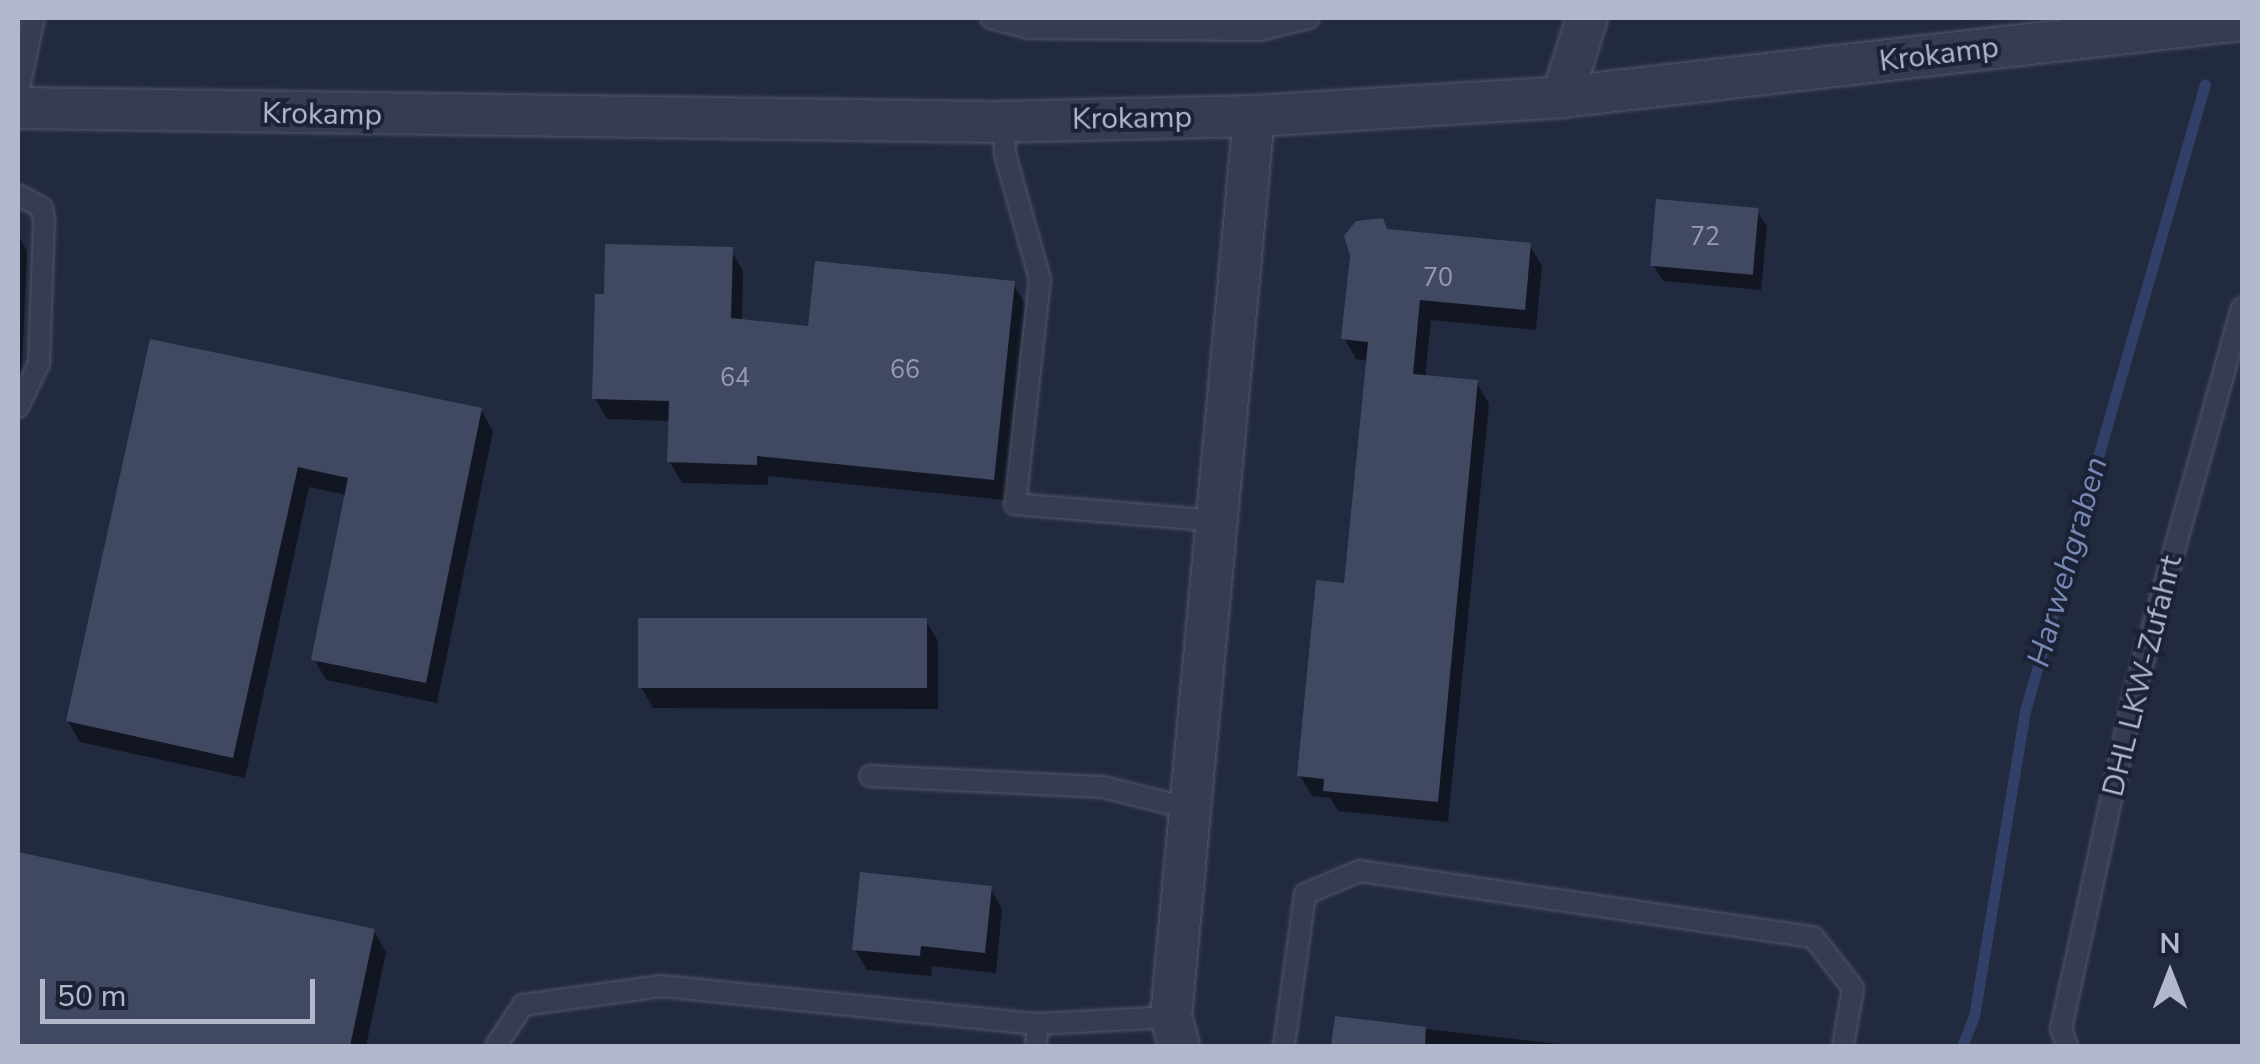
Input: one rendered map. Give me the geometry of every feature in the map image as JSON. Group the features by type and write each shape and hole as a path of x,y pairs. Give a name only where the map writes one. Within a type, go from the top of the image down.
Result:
{"street":[{"path":"1562,98 1587,18"},
{"name":"Krokamp","path":"18,108 1004,122 1254,116 1562,98 2242,20"},
{"path":"1175,1032 1190,809 1254,116"}],"lane":[{"path":"18,93 34,18"},
{"path":"992,18 1028,28 1260,30 1309,18"},
{"path":"1004,122 1005,154 1040,279 1015,504 1217,521"},
{"path":"18,195 42,208 44,221 39,363 18,408"},
{"name":"DHL LKW-Zufahrt","path":"2067,1046 2060,1028 2133,698 2242,308"},
{"path":"870,776 1103,786 1190,809"},
{"path":"1284,1046 1305,894 1360,871 1813,937 1853,988 1843,1046"},
{"path":"496,1046 522,1005 662,986 1038,1024 1175,1032"},
{"path":"1036,1046 1038,1024"}],"building":[{"path":"1656,199 1759,208 1753,275 1650,266"},
{"path":"1383,218 1387,229 1531,243 1525,310 1420,300 1413,374 1478,380 1438,802 1323,791 1324,779 1297,776 1316,580 1344,583 1368,342 1341,339 1350,256 1344,236 1356,221"},
{"path":"605,244 733,247 731,318 808,326 815,261 1015,281 994,480 757,456 757,465 667,462 669,401 592,399 595,294 604,294"},
{"path":"150,339 482,408 426,683 311,660 348,478 298,467 233,758 66,721"},
{"path":"638,618 927,618 927,688 638,688"},
{"path":"18,852 375,929 350,1046 18,1046"},
{"path":"860,872 992,886 985,953 921,946 920,956 852,950"},
{"path":"1335,1016 1426,1027 1425,1046 1331,1046"}],"waterway":[{"name":"Harwehgraben","path":"1962,1046 1974,1016 2025,711 2205,84"}]}
